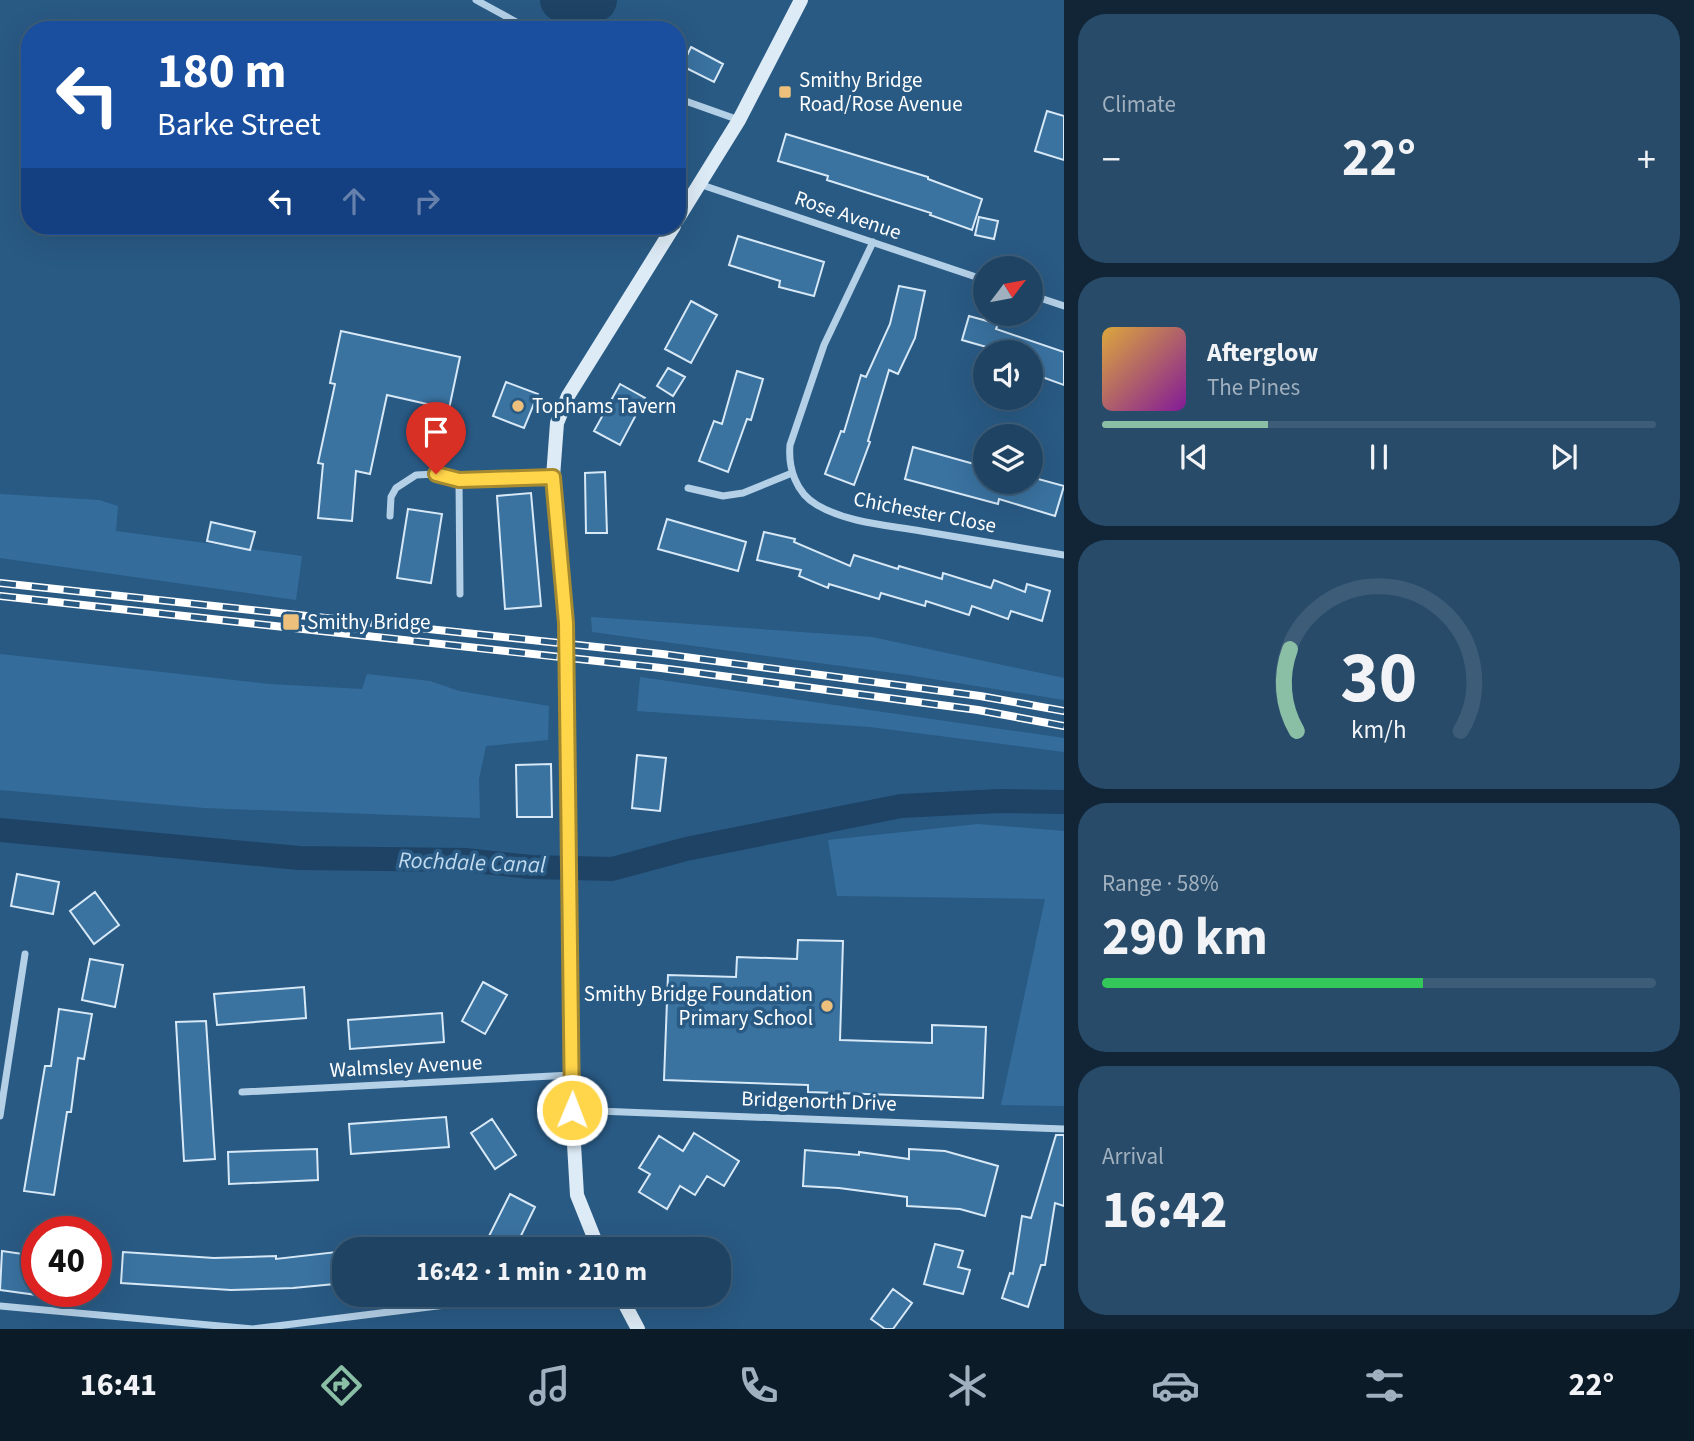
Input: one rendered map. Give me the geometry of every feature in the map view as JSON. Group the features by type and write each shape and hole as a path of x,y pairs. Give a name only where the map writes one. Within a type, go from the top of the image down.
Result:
{"street":[{"path":"476,0 514,21"},
{"path":"686,205 739,120 798,5"},
{"path":"686,101 739,120"},
{"name":"Rose Avenue","path":"699,184 973,276"},
{"path":"594,1237 577,1195 572,1110 566,623 553,477 557,423 568,396 668,235"},
{"path":"688,488 723,496 743,493 792,473 790,445 824,345 873,242"},
{"path":"1043,299 1064,306"},
{"name":"Chichester Close","path":"792,473 801,490 816,505 855,520 1064,555"},
{"path":"390,516 391,497 396,488 416,475 436,474 459,480 553,477"},
{"path":"459,480 460,594"},
{"path":"0,1116 2,1086 25,954"},
{"name":"Walmsley Avenue","path":"242,1092 572,1075"},
{"name":"Bridgenorth Drive","path":"572,1110 1064,1129"},
{"path":"0,1306 253,1329 429,1307"},
{"path":"626,1307 638,1329"}],"shaded area":[{"path":"0,494 99,500 118,506 116,531 302,556 296,600 0,558"},
{"path":"591,617 872,637 1064,678 1064,700 908,675 592,632"},
{"path":"0,654 269,684 362,689 367,674 430,681 459,691 549,706 548,740 486,746 479,779 480,818 204,808 0,790"},
{"path":"640,677 1064,738 1064,752 870,727 637,711"},
{"path":"978,824 1064,831 1064,1106 1001,1105 1045,899 837,896 828,840"}],"building":[{"path":"691,47 723,64 714,82 686,68 686,58"},
{"path":"1047,111 1064,116 1064,160 1035,151"},
{"path":"786,134 928,177 982,199 972,230 930,215 931,213 827,180 828,176 778,161"},
{"path":"979,217 998,221 994,239 975,235"},
{"path":"738,236 824,262 814,296 779,287 780,281 729,265"},
{"path":"899,286 925,291 915,338 898,374 889,370 868,441 870,442 854,485 825,474 841,431 844,432 861,375 866,377 890,324"},
{"path":"691,301 717,315 691,363 665,349"},
{"path":"969,316 973,317 973,326 997,326 996,329 1029,340 973,340 973,343 962,340"},
{"path":"341,331 460,357 449,409 387,395 370,474 356,471 352,521 318,518 323,464 318,463 335,384 330,383"},
{"path":"1043,345 1064,352 1064,385 1043,377"},
{"path":"668,368 685,377 673,396 657,386"},
{"path":"737,371 763,379 751,420 747,419 728,472 699,461 714,421 722,424"},
{"path":"506,382 538,394 524,428 493,416"},
{"path":"620,384 645,398 620,445 594,431"},
{"path":"913,447 973,464 973,494 1043,494 1043,480 1064,486 1055,516 999,499 998,504 905,479"},
{"path":"605,472 607,533 586,533 585,473"},
{"path":"531,493 541,606 505,609 497,496"},
{"path":"408,509 442,514 431,583 397,578"},
{"path":"667,519 746,542 738,571 658,549"},
{"path":"211,522 255,532 250,550 207,541"},
{"path":"764,532 795,539 794,542 850,566 854,555 942,579 943,573 991,588 994,580 1025,592 1027,584 1050,591 1042,621 1011,611 1008,619 972,606 969,615 926,601 925,606 881,593 879,599 829,584 828,588 799,576 801,570 757,560"},
{"path":"637,755 666,758 660,811 632,808"},
{"path":"551,764 552,817 517,817 516,765"},
{"path":"17,874 59,882 53,914 11,906"},
{"path":"95,892 119,925 94,944 70,911"},
{"path":"798,940 843,941 840,1040 932,1043 932,1025 986,1027 983,1098 808,1092 808,1085 664,1080 668,975 736,977 737,957 797,959"},
{"path":"90,959 123,965 115,1007 82,1000"},
{"path":"483,982 507,995 485,1034 462,1021"},
{"path":"304,987 306,1018 217,1025 214,994"},
{"path":"59,1009 92,1014 84,1059 78,1058 71,1112 67,1112 54,1195 24,1191 45,1066 51,1066"},
{"path":"442,1013 444,1042 350,1049 348,1020"},
{"path":"206,1021 215,1159 184,1161 176,1022"},
{"path":"446,1117 449,1147 351,1154 349,1124"},
{"path":"492,1119 516,1155 495,1169 471,1133"},
{"path":"694,1133 739,1161 724,1186 707,1176 695,1195 680,1186 667,1209 639,1192 650,1174 639,1168 659,1136 683,1151"},
{"path":"1056,1135 1064,1135 1064,1206 1055,1203 1045,1265 1041,1265 1028,1307 1002,1298 1010,1273 1013,1274 1022,1216 1031,1218"},
{"path":"317,1149 318,1180 229,1184 228,1152"},
{"path":"909,1149 945,1151 998,1166 985,1216 960,1209 907,1206 907,1197 803,1186 805,1150 859,1155 859,1152 909,1159"},
{"path":"510,1194 535,1207 520,1237 488,1237"},
{"path":"935,1244 963,1251 958,1267 970,1270 963,1294 924,1284"},
{"path":"2,1251 21,1254 21,1293 0,1290"},
{"path":"123,1252 214,1258 276,1256 276,1259 332,1253 332,1284 231,1290 121,1283"},
{"path":"893,1289 912,1303 893,1329 885,1329 871,1319"}],"waterway":[{"path":"562,0 572,6 595,0"},
{"name":"Rochdale Canal","path":"0,830 299,858 465,860 531,867 612,869 686,849 901,806 999,801 1064,802"}],"railway":[{"path":"0,583 662,654 980,696 1064,711"},
{"path":"0,596 661,668 978,710 1064,726"}],"place":[{"name":"Smithy Bridge Road/Rose Avenue","path":"785,92"},
{"name":"Tophams Tavern","path":"518,406"},
{"name":"Smithy Bridge","path":"291,622"},
{"name":"Smithy Bridge Foundation Primary School","path":"827,1006"}],"route":[{"path":"436,474 459,480 553,477 566,623 572,1110"}]}
